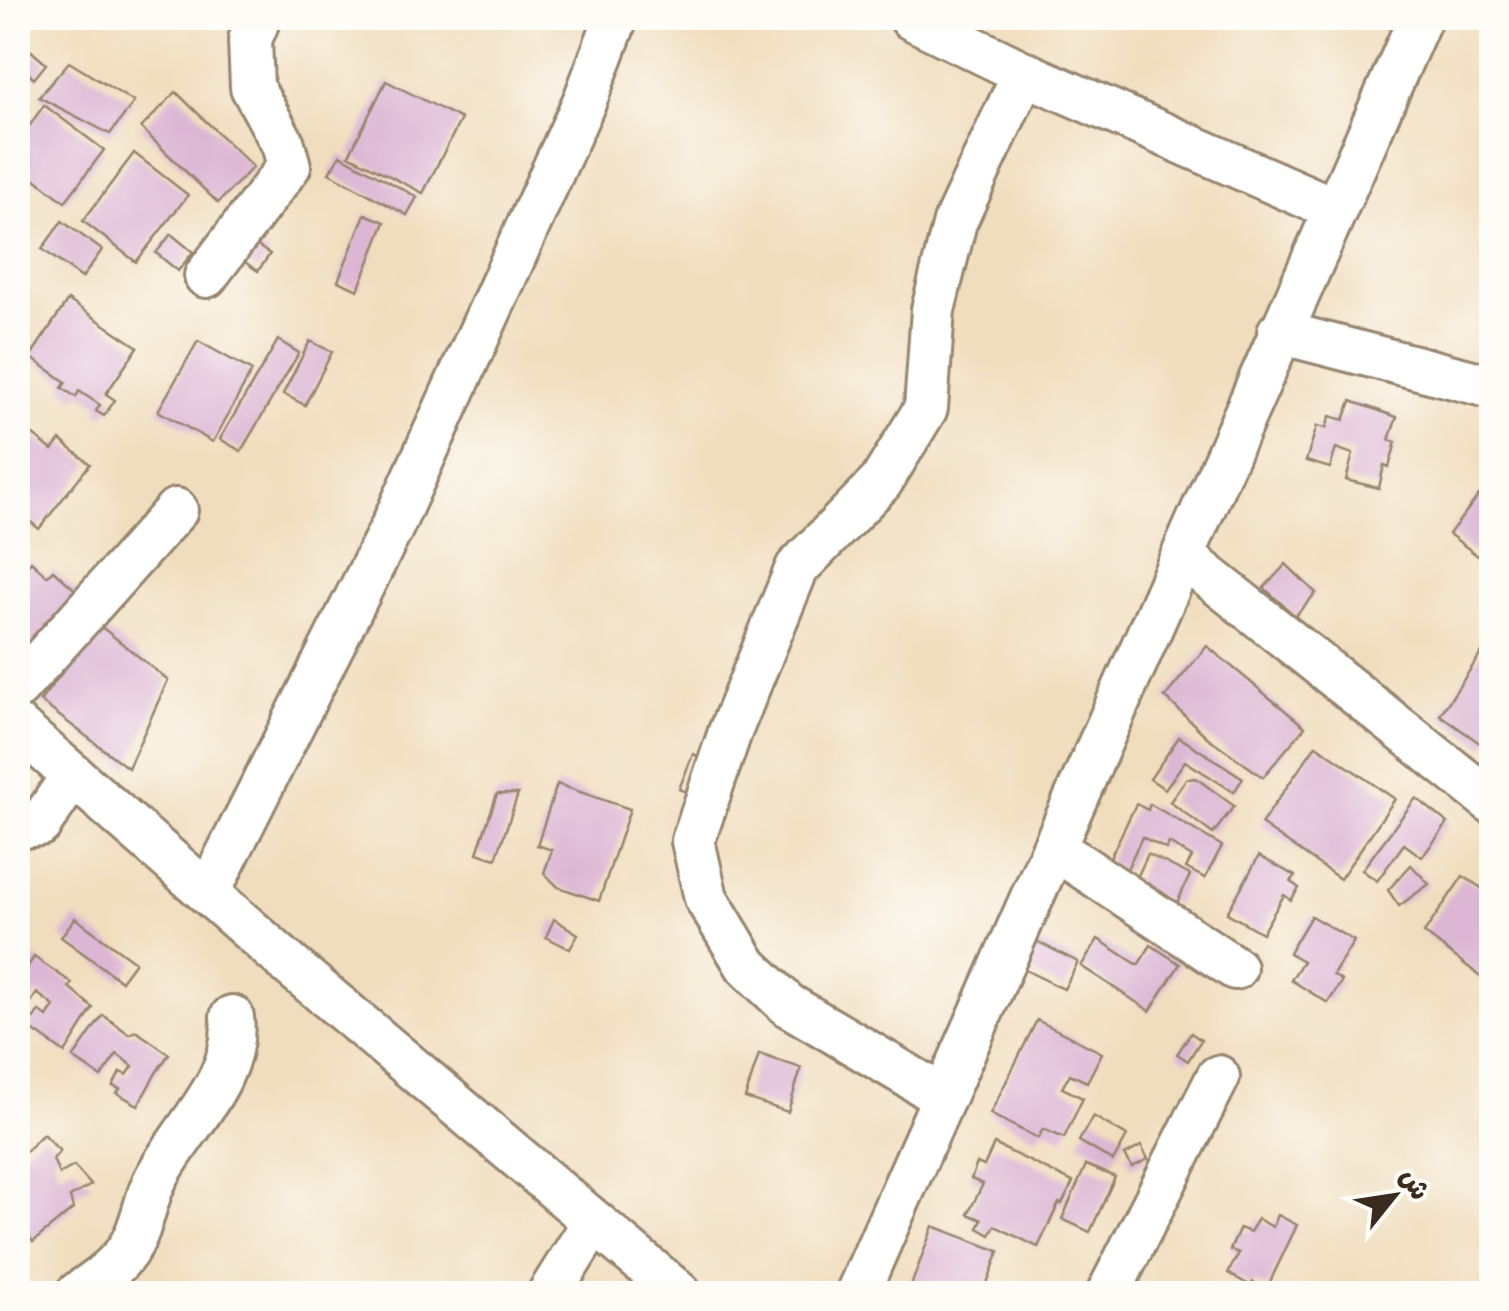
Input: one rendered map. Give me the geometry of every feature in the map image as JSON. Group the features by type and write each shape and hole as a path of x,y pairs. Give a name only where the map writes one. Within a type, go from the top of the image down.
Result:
{"street":[{"path":"206,276 290,166 283,144 252,87 250,40 259,18"},
{"path":"208,893 392,527 585,100 616,18"},
{"path":"910,18 1024,73 1334,209"},
{"path":"857,1294 1420,18"},
{"path":"944,1097 788,1005 747,966 706,898 694,841 730,732 796,568 880,482 926,408 932,310 955,222 1024,73"},
{"path":"1279,332 1492,387"},
{"path":"18,687 176,510"},
{"path":"1183,556 1492,802"},
{"path":"18,727 680,1294"},
{"path":"18,826 40,824 73,775"},
{"path":"1054,848 1235,968"},
{"path":"77,1294 117,1264 130,1247 156,1180 198,1116 232,1050 232,1017"},
{"path":"1108,1294 1218,1077"},
{"path":"549,1294 594,1222"}],"building":[{"path":"29,49 46,64 34,79 18,63"},
{"path":"69,62 134,102 110,134 39,97"},
{"path":"386,81 461,119 423,193 349,155"},
{"path":"176,92 253,167 218,203 141,128"},
{"path":"18,98 30,106 18,126"},
{"path":"44,105 104,150 65,202 18,166 18,142"},
{"path":"134,153 188,195 136,262 83,221"},
{"path":"340,155 417,197 407,215 329,173"},
{"path":"365,214 385,222 358,290 338,281"},
{"path":"62,221 102,250 82,278 42,249"},
{"path":"171,234 193,252 178,271 156,253"},
{"path":"250,241 270,254 258,271 239,258"},
{"path":"68,300 138,347 106,394 115,400 104,416 96,411 100,405 79,391 76,397 62,388 66,382 30,357"},
{"path":"278,340 299,353 241,451 220,439"},
{"path":"198,341 252,371 213,442 158,411"},
{"path":"310,341 332,352 305,405 283,394"},
{"path":"1351,401 1397,417 1389,440 1396,442 1389,467 1384,465 1379,488 1346,480 1353,454 1336,448 1330,468 1306,461 1317,426 1326,428 1330,416 1344,420"},
{"path":"18,423 52,450 60,440 90,464 39,529 18,511"},
{"path":"1479,495 1492,505 1492,556 1486,562 1449,534"},
{"path":"31,561 47,576 53,570 80,594 18,666 18,576"},
{"path":"1286,564 1316,593 1295,616 1264,588"},
{"path":"99,625 168,680 128,768 40,701"},
{"path":"1207,646 1305,727 1263,777 1207,737 1165,697"},
{"path":"1484,649 1492,654 1492,735 1484,746 1440,715"},
{"path":"1179,737 1243,778 1234,792 1185,761 1165,789 1150,779"},
{"path":"1316,745 1395,799 1340,879 1261,824"},
{"path":"693,754 711,761 696,796 679,789"},
{"path":"1196,778 1234,806 1213,834 1170,802 1186,779"},
{"path":"557,784 630,809 599,901 558,887 544,873 552,850 537,845"},
{"path":"497,794 518,794 496,859 477,853"},
{"path":"1416,798 1448,823 1422,857 1404,844 1377,881 1362,870"},
{"path":"1136,804 1148,810 1150,804 1222,846 1205,878 1186,868 1192,857 1169,843 1166,849 1142,837 1126,871 1108,862"},
{"path":"1148,854 1190,875 1176,905 1134,884"},
{"path":"1259,856 1295,876 1291,882 1299,888 1291,900 1284,895 1262,933 1227,913"},
{"path":"1411,865 1429,884 1399,906 1388,890"},
{"path":"1463,876 1492,895 1492,985 1424,933"},
{"path":"1311,916 1354,941 1333,975 1342,981 1328,1003 1291,980 1303,961 1289,953"},
{"path":"75,918 135,962 121,981 61,937"},
{"path":"554,919 578,934 570,949 546,937"},
{"path":"1032,939 1078,962 1064,989 1019,967"},
{"path":"1098,939 1138,965 1151,945 1180,964 1150,1011 1081,966"},
{"path":"34,957 72,983 69,987 93,1008 65,1053 28,1027 39,1011 47,1017 54,1006 37,993 18,1022 18,981"},
{"path":"103,1015 129,1034 136,1031 169,1054 138,1105 117,1093 120,1089 113,1086 120,1072 127,1075 133,1066 117,1054 101,1077 73,1058"},
{"path":"1037,1020 1102,1053 1087,1082 1070,1074 1062,1088 1083,1098 1064,1138 1043,1129 1038,1138 990,1114"},
{"path":"1191,1033 1201,1040 1188,1061 1177,1054"},
{"path":"759,1054 801,1068 788,1112 745,1098"},
{"path":"1093,1116 1127,1136 1113,1161 1079,1141"},
{"path":"43,1134 60,1151 53,1159 59,1174 74,1166 91,1185 70,1197 73,1209 33,1242 18,1222 18,1159"},
{"path":"994,1144 1073,1182 1038,1247 995,1226 990,1235 978,1228 982,1220 968,1214 983,1184 971,1179 977,1163 984,1166"},
{"path":"1141,1146 1148,1159 1132,1167 1125,1155"},
{"path":"1086,1165 1115,1177 1090,1232 1062,1219"},
{"path":"1278,1215 1297,1225 1267,1288 1253,1282 1251,1286 1228,1273 1239,1253 1230,1250 1240,1228 1250,1232 1258,1219 1273,1227"},
{"path":"933,1226 999,1251 983,1294 908,1294"}]}
